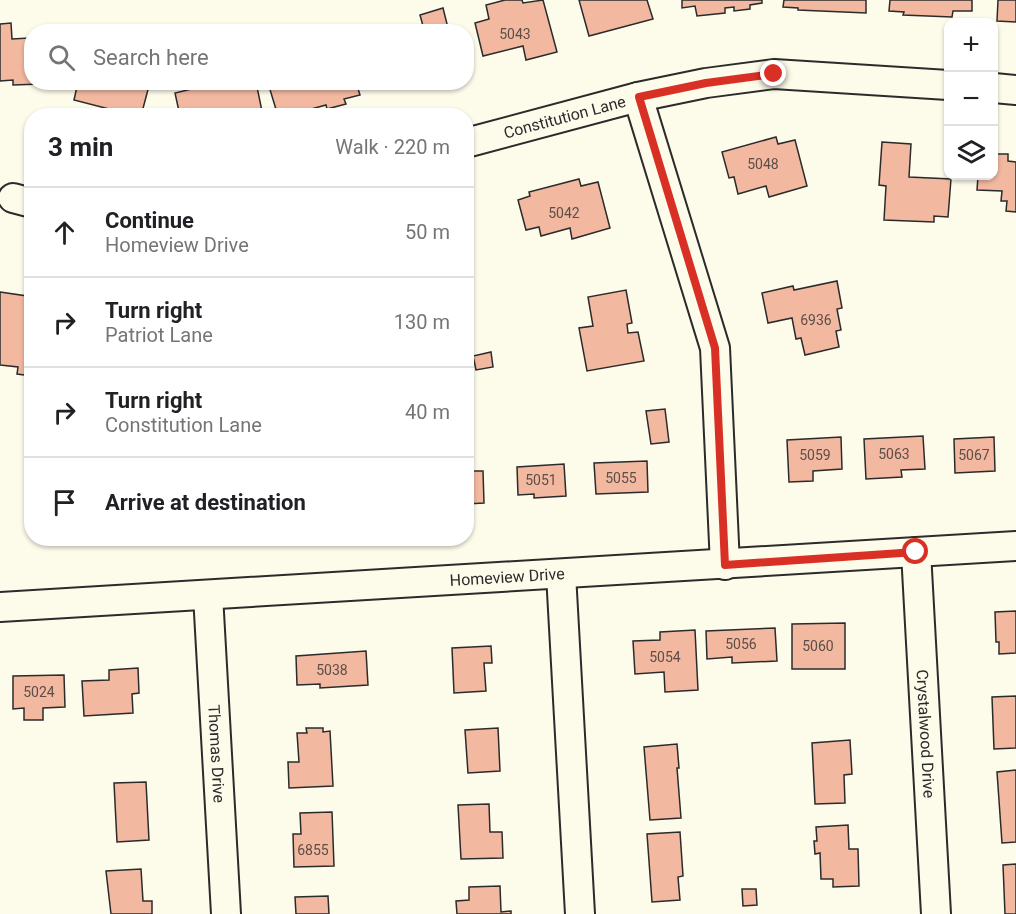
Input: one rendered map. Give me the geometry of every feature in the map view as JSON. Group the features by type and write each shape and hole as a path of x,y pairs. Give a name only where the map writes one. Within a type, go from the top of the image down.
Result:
{"street":[{"name":"Constitution Lane","path":"474,141 639,97 706,83 774,74 944,85"},
{"path":"998,88 1016,90"},
{"path":"639,97 715,348 725,565"},
{"name":"Homeview Drive","path":"0,607 1016,546"},
{"name":"Crystalwood Drive","path":"916,552 936,914"},
{"path":"561,574 580,914"},
{"name":"Thomas Drive","path":"208,595 226,914"}],"building":[{"path":"505,0 522,0 523,3 543,0 557,52 526,60 523,46 483,56 475,23 489,19 486,5"},
{"path":"579,0 647,0 653,19 589,36"},
{"path":"682,0 762,0 762,3 750,5 750,9 734,11 734,7 725,8 725,13 697,16 695,6 682,8"},
{"path":"784,0 866,0 866,13 798,10 798,8 783,7"},
{"path":"890,0 972,0 972,11 953,11 952,17 903,15 904,12 889,11"},
{"path":"998,0 1016,0 1016,22 998,21"},
{"path":"443,8 447,24 422,24 420,15"},
{"path":"11,23 12,39 24,38 24,85 13,85 13,80 0,81 0,24"},
{"path":"76,90 148,90 143,108 105,108 74,100"},
{"path":"187,90 258,90 261,108 178,108 175,93"},
{"path":"270,90 358,90 360,95 344,99 346,104 331,108 327,108 326,105 315,108 276,108"},
{"path":"776,137 778,144 795,140 807,186 769,197 766,186 738,194 734,177 729,178 722,152"},
{"path":"882,142 911,144 909,177 951,180 948,217 934,216 934,222 884,220 886,186 879,185"},
{"path":"998,154 1008,154 1008,161 1016,162 1016,212 1006,211 1007,201 1001,201 1002,191 977,190 978,180 998,180"},
{"path":"579,179 581,186 598,182 610,228 572,239 570,228 541,236 539,227 526,230 518,200 530,196 529,192"},
{"path":"837,281 842,308 837,309 841,330 836,331 839,347 805,355 801,338 796,339 792,318 768,323 762,293 793,286 794,290"},
{"path":"626,290 632,323 627,324 628,333 638,332 644,361 587,371 579,328 593,326 588,297"},
{"path":"0,292 24,296 24,375 17,374 18,367 0,365"},
{"path":"491,352 493,367 476,370 474,356"},
{"path":"665,409 669,442 651,444 646,411"},
{"path":"923,436 925,469 901,470 902,477 866,479 864,439"},
{"path":"841,437 842,469 813,471 813,481 789,482 787,440"},
{"path":"994,437 995,471 955,473 954,439"},
{"path":"647,461 648,492 596,494 594,463"},
{"path":"564,464 566,496 534,498 534,494 518,495 517,467"},
{"path":"474,471 483,471 484,503 474,504"},
{"path":"1016,611 1016,653 999,654 999,642 996,642 995,612"},
{"path":"845,623 845,669 792,669 792,624"},
{"path":"775,628 777,661 732,663 732,657 707,659 706,631"},
{"path":"695,630 698,690 665,692 664,672 635,674 633,641 660,640 660,632"},
{"path":"491,646 492,663 484,663 486,691 454,693 452,648"},
{"path":"366,651 368,685 320,688 320,684 297,685 296,656"},
{"path":"138,668 139,693 132,694 133,713 84,716 82,681 109,680 109,670"},
{"path":"64,675 65,707 43,708 43,720 24,720 24,708 13,709 13,676"},
{"path":"1016,696 1016,748 994,749 992,697"},
{"path":"306,728 323,728 323,732 330,731 333,786 289,788 288,762 299,762 297,733 307,733"},
{"path":"498,728 500,771 468,773 465,730"},
{"path":"850,740 852,774 844,775 845,803 815,804 812,743"},
{"path":"677,744 681,818 650,820 644,747"},
{"path":"1016,770 1016,842 1002,843 997,772"},
{"path":"146,782 149,840 117,842 114,783"},
{"path":"489,804 490,832 502,832 503,858 461,859 458,805"},
{"path":"332,812 334,866 294,867 293,834 301,834 300,813"},
{"path":"848,825 849,849 858,849 859,886 833,887 833,879 821,879 820,853 815,854 816,827"},
{"path":"680,832 683,876 678,877 680,900 652,902 647,834"},
{"path":"1016,864 1016,914 1005,914 1003,865"},
{"path":"141,869 143,901 152,901 152,914 111,914 106,871"},
{"path":"500,886 501,912 511,911 511,914 457,914 456,901 469,900 469,887"},
{"path":"742,889 756,889 757,905 743,906"},
{"path":"328,896 329,914 296,914 295,897"}],"route":[{"path":"774,74 706,83 639,97 715,348 725,565 916,552"}]}
